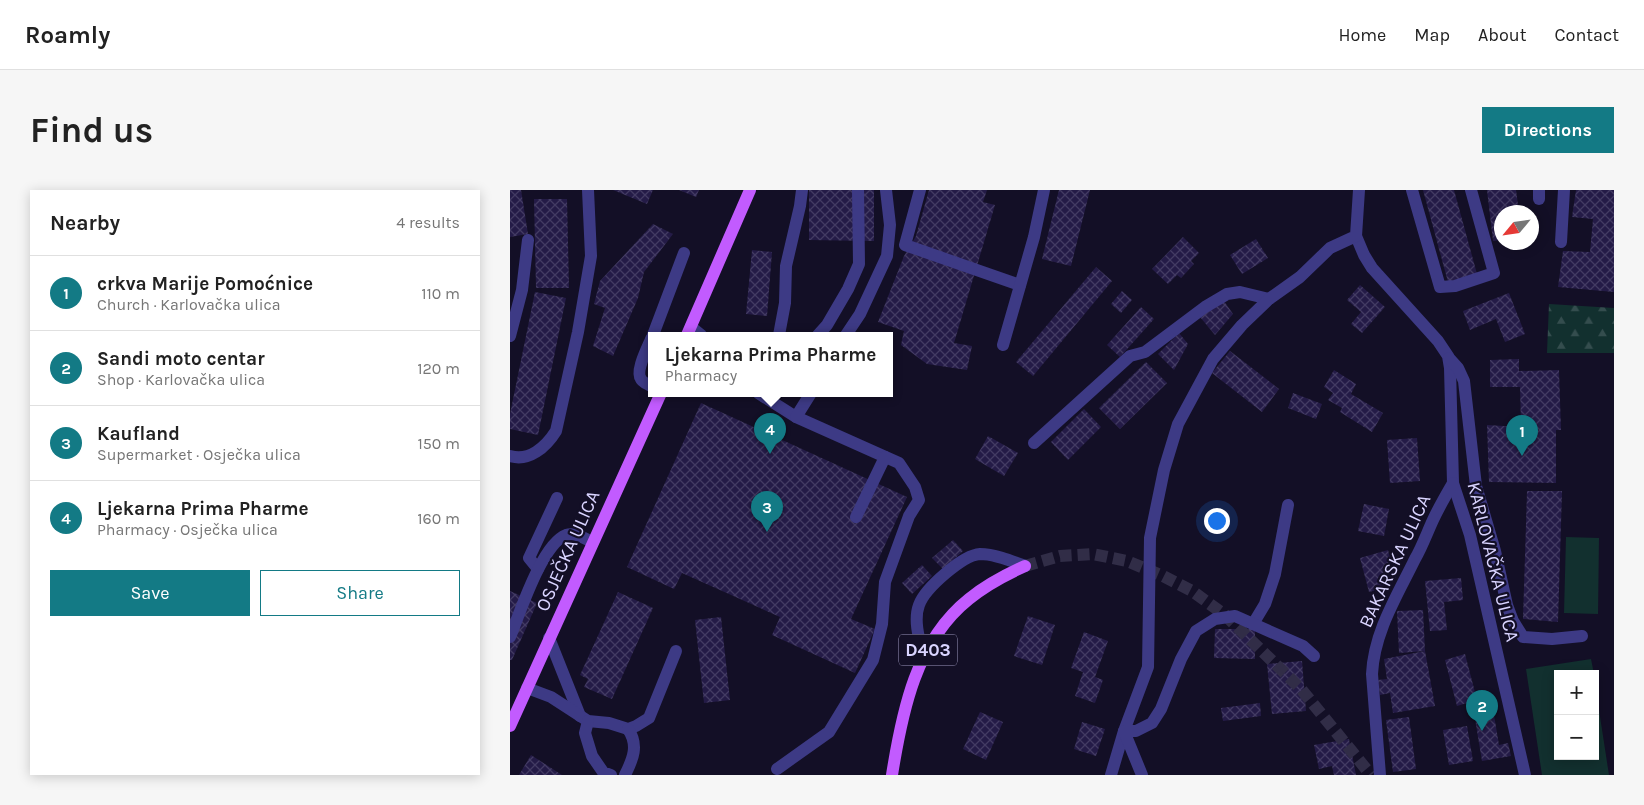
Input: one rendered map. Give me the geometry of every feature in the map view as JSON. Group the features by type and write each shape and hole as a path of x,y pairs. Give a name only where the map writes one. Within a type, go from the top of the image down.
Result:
{"main road":[{"path":"693,332 750,190"},
{"name":"OSJEČKA ULICA","path":"510,726 659,397"},
{"name":"D403","path":"892,775 899,730 906,703 924,658 937,635 951,616 968,600 995,580 1025,566"}],"street":[{"path":"510,456 518,459 539,451 549,443 556,432 578,332 591,256 588,190"},
{"path":"780,332 785,302 786,266 802,190"},
{"path":"821,332 827,325 848,289 858,264 858,190"},
{"path":"848,332 860,314 887,256 890,225 886,190"},
{"path":"920,190 905,245 1020,285"},
{"path":"1003,345 1034,237 1044,190"},
{"path":"1112,775 1124,731 1148,667 1150,538 1164,470 1178,424 1213,359 1242,325 1269,299 1300,277 1330,248 1356,236 1359,190"},
{"path":"1412,190 1440,287 1455,286 1494,273 1471,190"},
{"path":"1561,242 1564,190"},
{"name":"KARLOVAČKA ULICA","path":"1356,236 1372,268 1438,341 1458,368 1464,382 1476,486 1495,551 1507,606 1513,621 1523,637 1552,639 1582,636"},
{"path":"510,336 522,290 528,240"},
{"path":"654,332 684,252"},
{"path":"1034,443 1130,356 1145,352 1205,307 1227,294 1240,292 1269,299"},
{"path":"648,347 640,367 639,376 648,384"},
{"name":"KARLOVAČKA ULICA","path":"1448,356 1450,368 1453,483 1470,535 1525,775"},
{"path":"766,397 796,417 899,463 915,488 919,500 909,516 884,582 882,624 873,660 829,732 777,769"},
{"path":"796,417 808,397"},
{"path":"856,517 885,457"},
{"name":"BAKARSKA ULICA","path":"1380,775 1372,674 1373,658 1388,613 1453,483"},
{"path":"538,568 529,558 557,498"},
{"path":"1253,624 1265,604 1275,574 1288,505"},
{"path":"510,637 538,568 556,540 568,535 577,535 592,542"},
{"path":"924,658 917,620 918,605 935,583 973,555 983,554 1008,559 1025,566"},
{"path":"1124,731 1136,732 1152,723 1161,709 1181,658 1196,631 1215,619 1235,616 1303,646 1314,656"},
{"path":"549,638 584,718 585,732 592,756 605,774"},
{"path":"628,730 649,718 676,651"},
{"path":"527,688 551,697 584,718 628,730 633,737 635,750 625,775"},
{"path":"1124,731 1142,775"}],"green space":[{"path":"1549,304 1614,308 1614,353 1547,353"},
{"path":"1566,537 1599,538 1598,614 1564,613"},
{"path":"1591,659 1593,670 1554,670 1554,760 1599,760 1599,710 1609,775 1542,775 1526,669"}],"building":[{"path":"510,190 521,190 528,234 510,237"},
{"path":"613,190 653,190 647,204"},
{"path":"679,190 699,190 696,197"},
{"path":"809,190 874,190 874,241 809,240"},
{"path":"929,190 987,190 983,202 995,205 954,343 972,346 967,370 927,364 901,345 904,331 878,322 904,256 916,236"},
{"path":"1059,190 1090,190 1071,266 1042,259"},
{"path":"1423,190 1454,190 1477,274 1448,282"},
{"path":"1487,190 1516,190 1518,205 1494,205 1493,241"},
{"path":"1576,190 1614,190 1614,292 1558,287 1563,251 1590,252 1593,219 1572,217"},
{"path":"534,199 567,199 569,288 536,288"},
{"path":"653,224 673,234 644,272 638,298 613,356 593,346 605,308 594,304 600,281"},
{"path":"1183,237 1199,253 1191,261 1194,264 1181,278 1177,275 1168,284 1152,269"},
{"path":"1256,239 1268,258 1242,274 1230,255"},
{"path":"752,250 772,252 767,316 746,314"},
{"path":"1096,267 1112,281 1033,376 1016,362"},
{"path":"1360,285 1385,307 1362,333 1351,324 1361,312 1347,300"},
{"path":"1122,291 1132,300 1121,313 1111,304"},
{"path":"535,292 566,298 538,435 510,429 510,414"},
{"path":"1509,293 1525,334 1505,342 1496,319 1470,330 1463,311"},
{"path":"1224,301 1233,314 1215,335 1200,317"},
{"path":"1141,307 1154,319 1120,357 1107,345"},
{"path":"1179,333 1188,344 1174,370 1158,354"},
{"path":"1230,351 1279,389 1262,412 1212,373"},
{"path":"1519,359 1519,371 1559,370 1561,430 1556,430 1556,483 1489,482 1487,425 1521,427 1520,387 1490,387 1490,360"},
{"path":"1146,362 1167,383 1120,429 1099,408"},
{"path":"1334,370 1356,384 1351,394 1383,413 1372,432 1340,412 1342,408 1328,400 1333,393 1324,387"},
{"path":"1293,393 1322,404 1316,419 1288,408"},
{"path":"701,403 907,497 851,619 875,629 855,673 772,635 780,617 682,573 674,589 627,567"},
{"path":"1084,409 1101,427 1068,460 1051,442"},
{"path":"988,436 1018,453 1004,476 975,459"},
{"path":"1417,438 1420,481 1390,483 1387,440"},
{"path":"1527,491 1562,491 1558,622 1523,619"},
{"path":"1364,504 1389,509 1384,536 1358,531"},
{"path":"953,540 963,551 943,569 932,558"},
{"path":"1388,550 1396,578 1384,582 1385,588 1369,592 1360,558"},
{"path":"922,565 932,576 912,594 902,583"},
{"path":"1461,578 1463,600 1444,602 1447,630 1430,631 1425,581"},
{"path":"510,591 537,603 512,660 510,660"},
{"path":"618,592 653,608 612,699 584,687 588,679 580,675"},
{"path":"1423,610 1425,651 1399,653 1397,611"},
{"path":"1028,616 1055,625 1042,665 1014,656"},
{"path":"721,617 730,700 704,703 695,620"},
{"path":"1215,629 1255,629 1255,659 1214,658"},
{"path":"1084,632 1108,641 1095,677 1103,680 1095,703 1075,696 1083,672 1071,668"},
{"path":"1425,651 1435,706 1393,713 1390,693 1380,695 1378,680 1387,679 1384,659"},
{"path":"1465,654 1477,700 1457,706 1445,660"},
{"path":"1302,661 1306,711 1272,714 1267,664"},
{"path":"1260,703 1261,716 1223,721 1221,708"},
{"path":"1493,709 1499,745 1508,743 1511,756 1482,761 1474,713"},
{"path":"980,712 1003,722 986,760 963,749"},
{"path":"1409,717 1416,769 1393,772 1386,720"},
{"path":"1082,722 1105,729 1096,756 1074,749"},
{"path":"1467,726 1473,761 1449,765 1443,730"},
{"path":"1349,739 1356,775 1334,775 1332,766 1319,769 1314,745"},
{"path":"531,755 562,775 519,775"}],"tunnel":[{"path":"1025,566 1060,556 1093,554 1127,561 1192,591 1225,615 1301,689 1371,775"}],"place":[{"name":"Ljekarna Prima Pharme","path":"770,454"},
{"name":"crkva Marije Pomoćnice","path":"1522,456"},
{"name":"Kaufland","path":"767,532"},
{"name":"Sandi moto centar","path":"1482,731"}]}
